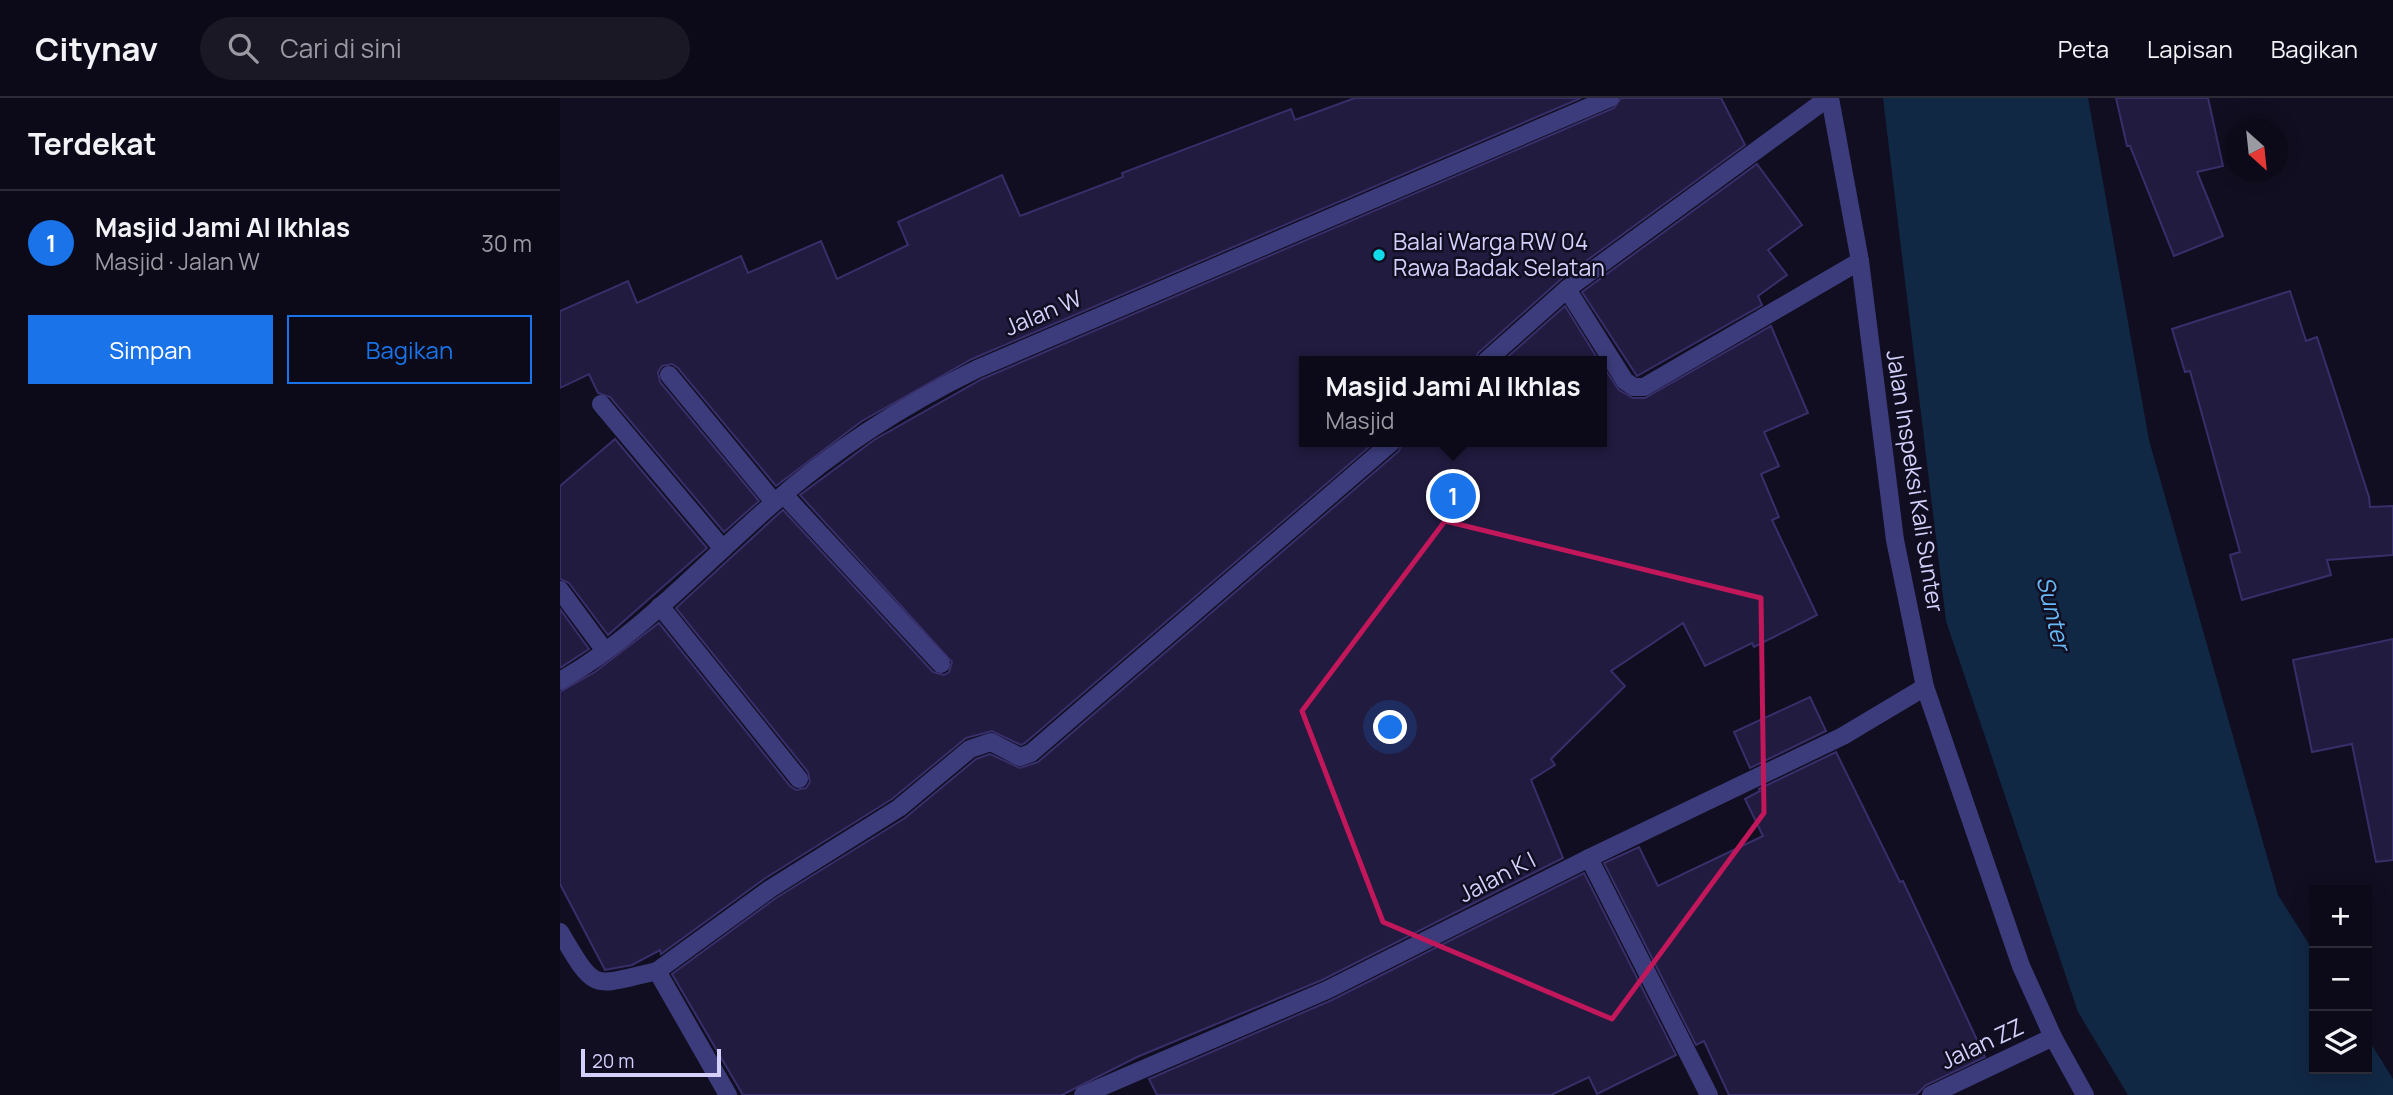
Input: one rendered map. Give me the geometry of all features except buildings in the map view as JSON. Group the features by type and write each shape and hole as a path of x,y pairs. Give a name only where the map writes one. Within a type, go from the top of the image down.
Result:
{"street":[{"name":"Jalan W","path":"560,681 605,651 660,606 779,498 852,440 916,399 977,369 1610,98"},
{"path":"1492,356 1567,289 1829,98"},
{"name":"Jalan Inspeksi Kali Sunter","path":"1829,98 1860,261 1895,540 1925,687 2021,966 2053,1037 2085,1095"},
{"path":"1567,289 1625,381 1634,387 1644,387 1860,261"},
{"path":"669,375 779,498 941,664"},
{"path":"601,404 723,549"},
{"path":"560,932 586,975 597,981 607,983 657,971 770,889 898,808 971,749 991,742 1020,757 1031,753 1386,447"},
{"path":"560,590 605,651"},
{"path":"660,606 799,779"},
{"name":"Jalan K I","path":"1083,1095 1114,1089 1327,990 1589,858 1843,736 1925,687"},
{"path":"1589,858 1709,1095"},
{"path":"657,971 728,1095"},
{"name":"Jalan ZZ","path":"1931,1095 2053,1037"}],"highlighted area":[{"path":"1445,521 1761,598 1764,813 1612,1019 1383,922 1302,711"}],"water":[{"name":"Sunter","path":"1883,98 2088,98 2149,440 2278,895 2309,944 2309,1074 2372,1074 2372,1045 2393,1079 2393,1095 2128,1095 2078,1012 1946,621"}],"place":[{"name":"Balai Warga RW 04 Rawa Badak Selatan","path":"1379,255"},
{"name":"Masjid Jami Al Ikhlas","path":"1453,496"}]}
